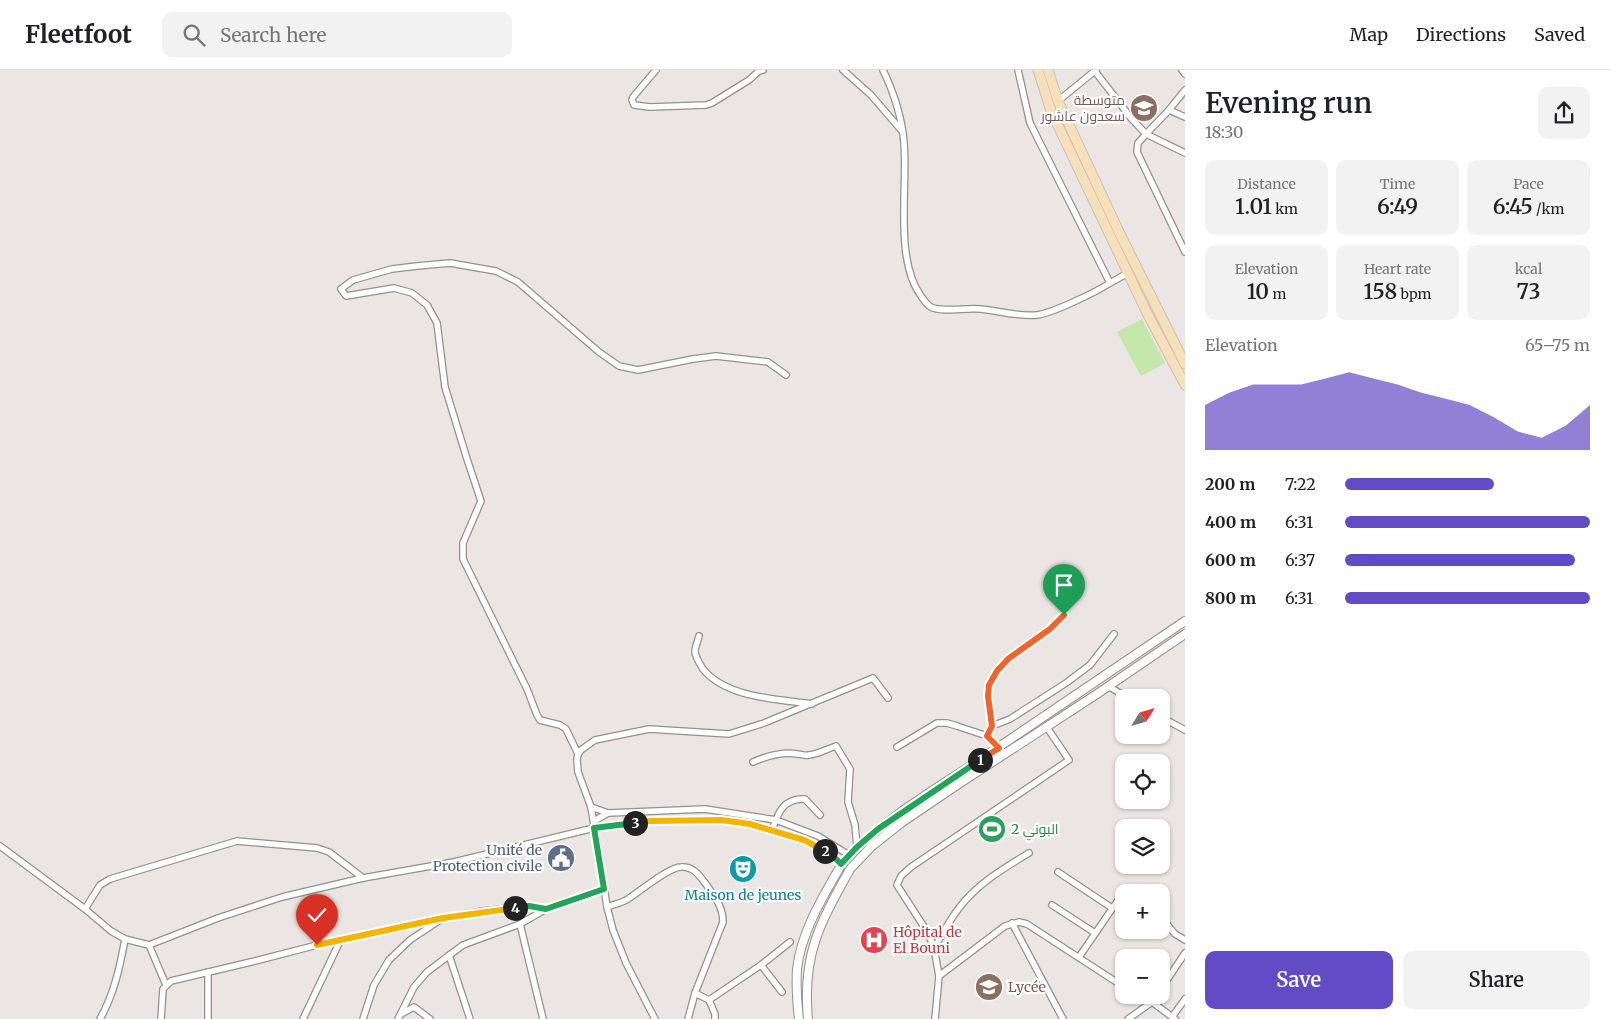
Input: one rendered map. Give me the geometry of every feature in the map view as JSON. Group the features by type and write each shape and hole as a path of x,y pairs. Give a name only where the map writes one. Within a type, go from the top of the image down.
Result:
{"main road":[{"path":"1038,70 1051,111 1128,273 1185,385"},
{"path":"1048,70 1058,101 1120,234 1185,364"},
{"path":"798,1019 796,998 797,968 805,938 814,914 844,862 857,847 900,813 1185,621"},
{"path":"808,1019 807,976 814,942 824,916 850,870 872,846 901,823 1185,634"},
{"path":"844,862 850,863 850,870"}],"street":[{"path":"656,70 634,96 632,100 634,105 650,107 706,105 763,70"},
{"path":"843,70 871,95 902,131"},
{"path":"883,70 891,86 897,107 904,144 903,204 906,251 917,290 932,308 941,310 979,308 1039,315 1048,313 1101,288 1128,273"},
{"path":"1018,70 1030,123 1110,283"},
{"path":"1058,101 1095,70 1131,118 1146,134 1185,153"},
{"path":"1182,70 1185,74"},
{"path":"1185,90 1138,143 1137,152 1185,252"},
{"path":"1169,110 1185,117"},
{"path":"578,754 566,729 560,725 540,720 537,715 527,689 462,559 463,543 482,501 445,387 437,323 427,305 412,293 394,288 346,296 341,289 353,280 392,269 417,266 450,263 496,271 518,282 599,352 619,366 638,370 716,356 768,362 786,375"},
{"path":"987,736 992,726 988,696 989,685 997,671 1008,659 1050,629 1064,615"},
{"path":"992,726 1010,720 1090,665 1114,634"},
{"path":"699,636 695,652 699,663 708,675 723,686 755,696 812,704"},
{"path":"655,1019 626,963 613,930 607,907 594,825 578,772 578,754 595,740 649,729 730,734 812,704 874,678 888,698"},
{"path":"1108,686 1115,690"},
{"path":"1170,722 1185,730"},
{"path":"897,748 938,723 947,723 987,736 999,748"},
{"path":"935,1019 940,976 934,948 928,933 898,885 901,876 958,834 1069,760 1046,726"},
{"path":"753,762 778,754 811,755 836,746 850,769 848,802 855,824 857,847"},
{"path":"772,830 784,806 794,799 805,800 820,815"},
{"path":"590,807 608,813 705,809 776,820 818,836 844,862"},
{"path":"594,825 608,813"},
{"path":"0,846 84,908 111,931 125,939 149,945 218,918 282,897 364,878 454,862 594,825 651,821 721,820 750,824 804,840 844,862"},
{"path":"84,908 100,885 110,879 237,841 317,848 329,852 364,878"},
{"path":"934,948 959,908 978,887 1029,853"},
{"path":"607,907 626,900 672,869 682,867 698,873 720,905 723,922 695,992 688,1019"},
{"path":"1058,872 1112,908"},
{"path":"398,1017 414,987 427,972 463,944 520,924 546,909 604,889"},
{"path":"1079,957 1115,904"},
{"path":"1052,905 1095,933"},
{"path":"161,1019 163,989 171,981 341,939 443,918 529,906 546,909"},
{"path":"363,1019 374,985 389,960 410,940 443,918"},
{"path":"940,976 1005,926 1012,923 1027,924 1115,981"},
{"path":"1012,923 1063,1019"},
{"path":"520,924 543,1019"},
{"path":"1170,928 1175,934 1185,940"},
{"path":"100,1019 106,1008 120,966 125,939"},
{"path":"303,1019 341,939"},
{"path":"709,1000 761,965 790,942"},
{"path":"149,945 166,985"},
{"path":"1170,976 1185,953"},
{"path":"450,956 470,1019"},
{"path":"761,965 782,992"},
{"path":"208,972 208,1019"},
{"path":"695,992 709,1000 715,1014 715,1019"},
{"path":"1155,1004 1174,1018 1185,999"},
{"path":"1128,1019 1149,1004"},
{"path":"398,1017 414,1007 430,1019"}],"green space":[{"path":"1142,319 1165,363 1141,376 1117,332"}],"place":[{"name":"متوسطة سعدون عاشور","path":"1144,108"},
{"name":"البوني 2","path":"992,829"},
{"name":"Unité de Protection civile","path":"561,858"},
{"name":"Maison de jeunes","path":"743,869"},
{"name":"Hôpital de El Bouni","path":"874,940"},
{"name":"Lycée","path":"989,987"}],"route":[{"path":"317,945 443,918 529,906 546,909 604,889 594,828 651,821 721,820 750,824 804,840 833,856 841,864 878,829 999,748 987,736 992,726 988,696 989,685 997,671 1008,659 1050,629 1064,615"}]}
